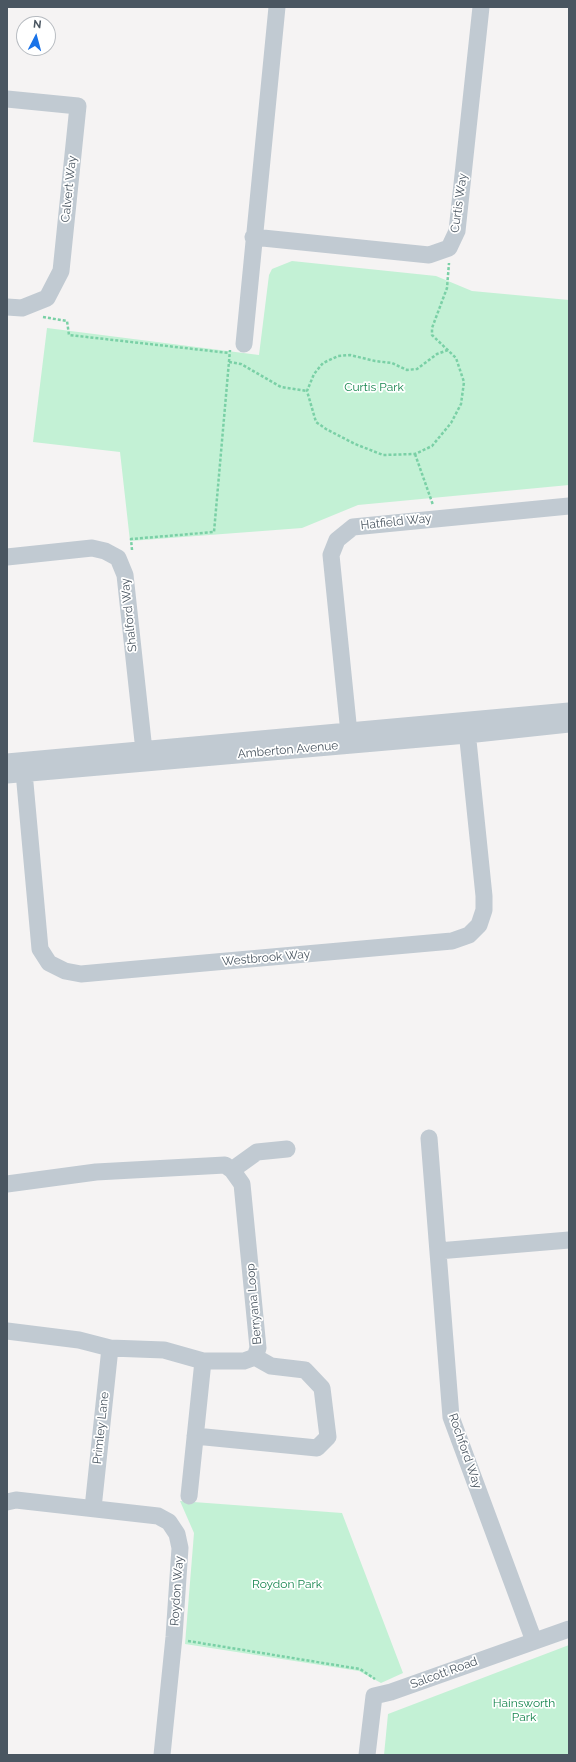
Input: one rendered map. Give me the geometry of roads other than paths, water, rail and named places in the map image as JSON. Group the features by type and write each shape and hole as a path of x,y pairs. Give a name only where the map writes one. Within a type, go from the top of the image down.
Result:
{"street":[{"path":"237,348 253,237 276,7"},
{"name":"Curtis Way","path":"253,237 429,255 449,248 457,231 482,7"},
{"name":"Calvert Way","path":"7,99 78,106 61,272 47,298 22,308 7,307"},
{"name":"Hatfield Way","path":"349,738 332,555 337,540 353,527 569,506"},
{"name":"Shalford Way","path":"7,557 92,548 105,551 118,558 125,575 145,756"},
{"name":"Amberton Avenue","path":"467,728 569,711"},
{"name":"Amberton Avenue","path":"7,775 18,765 145,756 467,728 569,724"},
{"name":"Westbrook Way","path":"18,765 40,949 50,963 65,971 80,974 452,941 470,935 480,924 484,910 484,896 467,728"},
{"name":"Rochford Way","path":"429,1138 451,1417 534,1641"},
{"path":"7,1186 96,1172 151,1170 210,1164 225,1165 232,1170 257,1152 287,1149"},
{"name":"Berryana Loop","path":"7,1331 79,1340 110,1348 164,1350 203,1361 244,1361 255,1357 258,1348 242,1184 232,1170"},
{"path":"438,1251 569,1240"},
{"name":"Primley Lane","path":"92,1508 110,1348"},
{"path":"195,1436 317,1448 328,1437 322,1388 306,1370 271,1366 255,1357"},
{"path":"189,1496 203,1361"},
{"name":"Roydon Way","path":"7,1502 16,1500 158,1516 169,1522 177,1534 180,1548 174,1637 162,1755"},
{"name":"Salcott Road","path":"367,1755 374,1696 391,1692 569,1629"}],"park label":[{"name":"Curtis Park","path":"374,387"},
{"name":"Roydon Park","path":"287,1584"},
{"name":"Hainsworth Park","path":"524,1710"}]}
